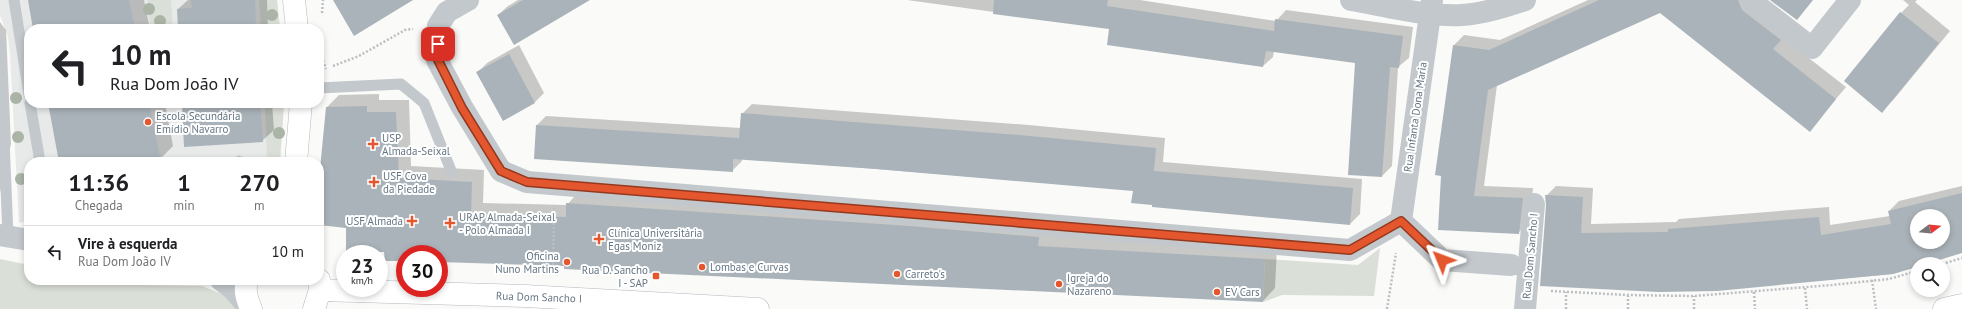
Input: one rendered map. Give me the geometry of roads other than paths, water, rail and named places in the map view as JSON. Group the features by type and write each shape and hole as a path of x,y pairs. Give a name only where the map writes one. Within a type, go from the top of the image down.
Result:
{"main road":[{"path":"294,0 297,24"},
{"path":"296,157 301,108"},
{"path":"246,285 250,309"},
{"name":"Rua Dom Sancho I","path":"318,293 525,303 552,297 758,309"},
{"path":"1944,309 1962,305"}],"street":[{"path":"468,0 446,12 438,26 438,60 462,108 501,171 527,182 1350,250 1401,221 1442,260 1511,265"},
{"path":"1351,0 1431,6 1462,15 1501,8 1525,0"},
{"path":"1750,0 1812,48 1850,0"},
{"name":"Rua Infanta Dona Maria","path":"1401,221 1431,6"},
{"name":"Rua Dom Sancho I","path":"1525,309 1534,204"},
{"path":"4,235 24,239"},
{"path":"228,285 250,309"}],"lane":[{"path":"14,0 24,63"},
{"path":"0,42 4,235"},
{"path":"324,88 401,84 424,103 452,173"},
{"path":"31,108 39,157"}],"place":[{"name":"Escola Secundária Emídio Navarro","path":"148,122"},
{"name":"USP Almada-Seixal","path":"373,144"},
{"name":"USF Cova da Piedade","path":"374,182"},
{"name":"USF Almada","path":"412,221"},
{"name":"URAP Almada-Seixal - Polo Almada I","path":"450,223"},
{"name":"Clínica Universitária Egas Moniz","path":"599,239"},
{"name":"Oficina Nuno Martins","path":"567,262"},
{"name":"Lombas e Curvas","path":"702,267"},
{"name":"Carreto's","path":"897,274"},
{"name":"Rua D. Sancho I - SAP","path":"656,276"},
{"name":"Igreja do Nazareno","path":"1059,284"},
{"name":"EV Cars","path":"1217,292"}]}
